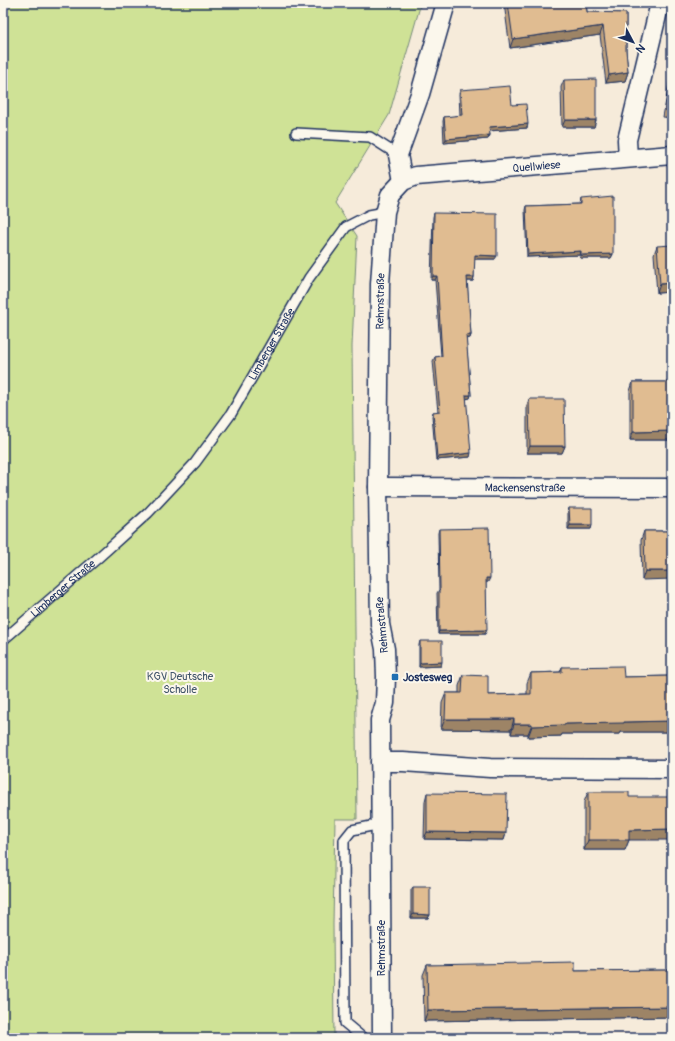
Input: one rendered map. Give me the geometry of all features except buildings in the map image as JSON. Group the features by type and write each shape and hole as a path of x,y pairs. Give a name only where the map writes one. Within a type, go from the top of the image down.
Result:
{"street":[{"path":"385,212 390,195 403,181 398,155 420,94 446,3"},
{"path":"628,158 627,140 660,3"},
{"name":"Quellwiese","path":"403,181 416,176 672,155"},
{"name":"Rehmstraße","path":"382,1038 380,720 385,703 386,677 385,649 380,624 378,487 380,284 385,212"},
{"name":"Mackensenstraße","path":"378,487 672,488"},
{"path":"380,762 403,762 490,768 672,769"}],"lane":[{"path":"296,133 370,137 398,155"},
{"name":"Limberger Straße","path":"3,640 148,513 195,463 231,414 309,278 346,228 369,215 385,212"},
{"path":"363,1038 345,1023 344,840 352,830 381,824"}],"green space":[{"name":"KGV Deutsche Scholle","path":"3,3 421,3 389,115 335,203 357,236 352,346 357,819 335,819 333,924 334,1038 3,1038"}],"place":[{"name":"Jostesweg","path":"395,677"}]}
